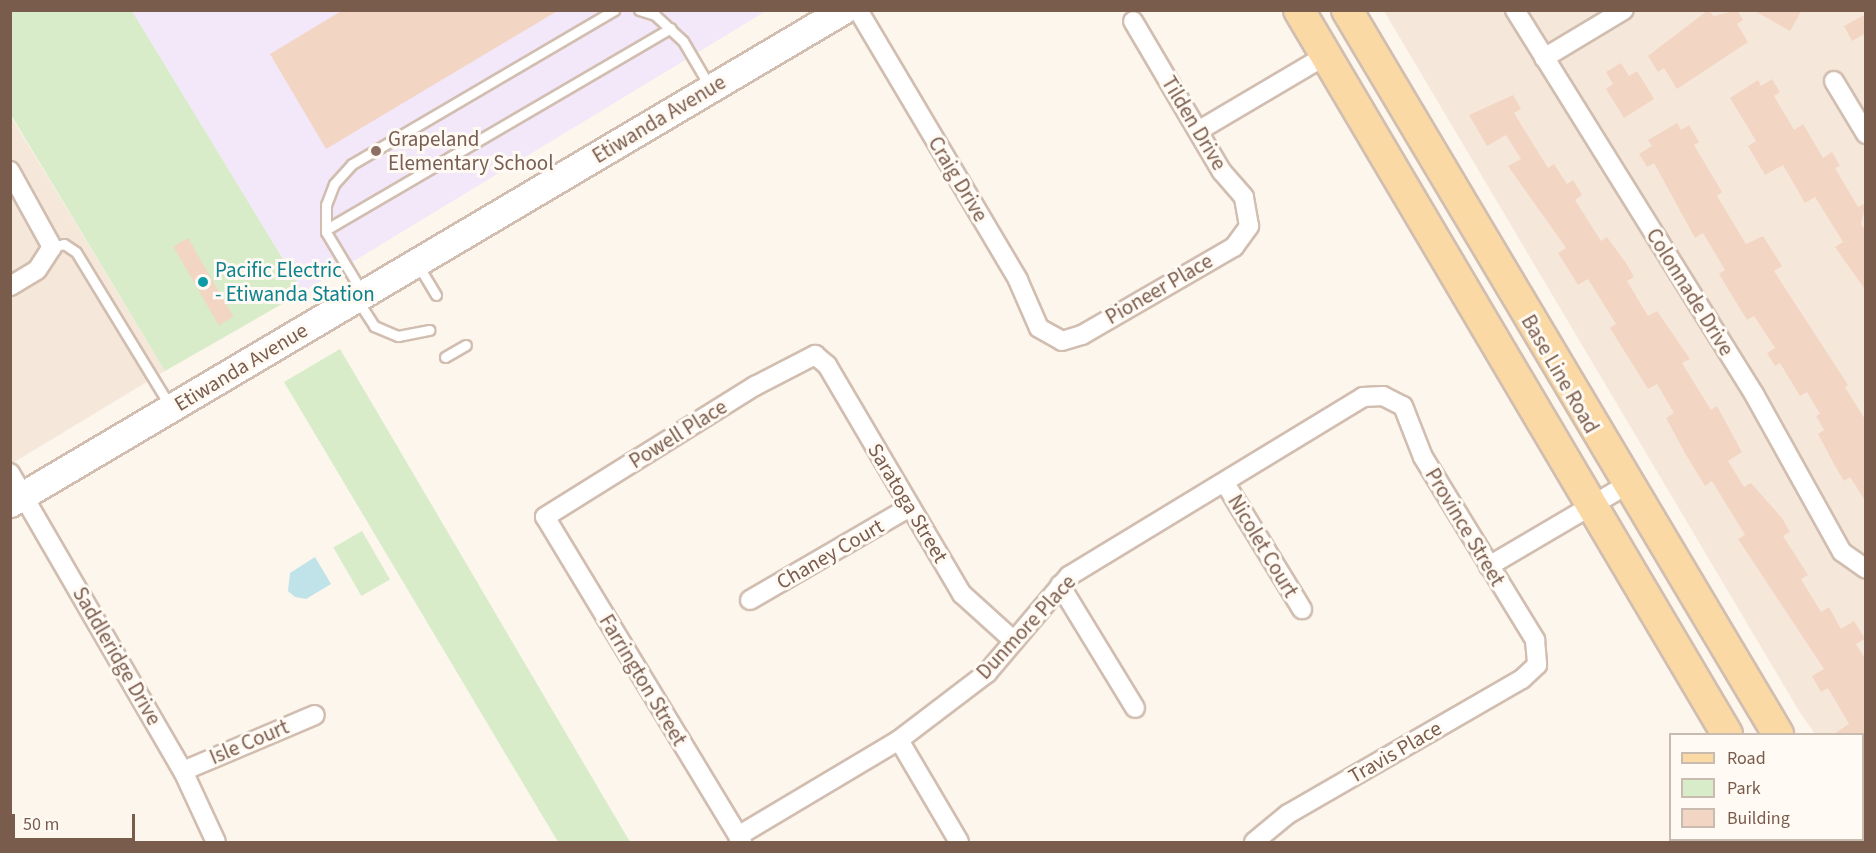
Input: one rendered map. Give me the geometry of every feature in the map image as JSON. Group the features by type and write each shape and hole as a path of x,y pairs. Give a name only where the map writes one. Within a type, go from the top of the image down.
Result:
{"main road":[{"name":"Base Line Road","path":"1299,10 1594,503 1726,733"},
{"name":"Base Line Road","path":"1347,10 1625,486 1777,733"}],"street":[{"name":"Etiwanda Avenue","path":"15,490 172,408 843,10"},
{"name":"Craig Drive","path":"858,10 1018,280 1039,328 1062,340"},
{"name":"Colonnade Drive","path":"1515,10 1748,384 1842,552 1865,569"},
{"path":"1544,58 1624,10"},
{"name":"Tilden Drive","path":"1133,21 1198,131 1244,197 1249,226"},
{"path":"1198,131 1325,56"},
{"path":"1834,81 1866,134"},
{"path":"10,171 52,247 37,270 10,286"},
{"name":"Pioneer Place","path":"1062,340 1082,336 1234,247 1249,226"},
{"name":"Saratoga Street","path":"815,355 827,365 962,594 1014,641"},
{"name":"Powell Place","path":"544,517 755,386 815,355"},
{"name":"Dunmore Place","path":"740,839 899,740 987,673 1060,585 1363,397 1383,396"},
{"name":"Province Street","path":"1383,396 1403,406 1423,457 1535,640 1537,665"},
{"name":"Nicolet Court","path":"1225,483 1302,609"},
{"path":"1489,566 1625,486"},
{"name":"Saddleridge Drive","path":"15,490 183,771 216,843"},
{"name":"Chaney Court","path":"750,600 910,507"},
{"name":"Farrington Street","path":"544,517 740,839"},
{"path":"1060,585 1135,708"},
{"name":"Travis Place","path":"1254,843 1288,814 1522,679 1537,665"},
{"name":"Isle Court","path":"183,771 315,715"},
{"path":"899,740 959,843"}],"lane":[{"path":"429,330 398,336 374,326 327,230 334,184 352,164 614,10"},
{"path":"639,10 670,28 711,89"},
{"path":"327,230 670,28"},
{"path":"52,247 64,244 76,252 172,408"},
{"path":"417,263 436,295"},
{"path":"445,357 466,345"}],"shaded area":[{"name":"Grapeland Elementary School","path":"132,11 766,11 303,292"},
{"path":"1384,11 1865,11 1865,812 1864,733 1814,733 1799,711"},
{"path":"10,115 165,371 11,464 10,464"}],"green space":[{"path":"11,11 132,11 303,292 165,371 11,115"},
{"path":"340,349 630,842 558,842 284,382"},
{"path":"362,531 390,579 361,596 333,548"}],"water":[{"path":"315,557 331,584 306,599 295,597 288,591 290,573"}],"building":[{"path":"343,10 559,10 326,149 270,54"},
{"path":"1708,10 1714,16 1737,10 1743,20 1737,24 1748,42 1677,89 1664,68 1658,72 1648,56"},
{"path":"1753,10 1802,10 1790,31"},
{"path":"1866,14 1866,33 1852,41 1844,26"},
{"path":"1621,63 1629,76 1637,71 1654,99 1624,118 1606,89 1613,84 1606,72"},
{"path":"1772,79 1780,92 1774,96 1794,130 1803,124 1823,158 1832,152 1840,166 1835,168 1858,207 1866,203 1861,224 1866,232 1866,291 1835,247 1843,242 1815,197 1805,203 1783,165 1765,175 1748,146 1756,141 1730,98 1758,80 1761,86"},
{"path":"1513,95 1521,109 1514,113 1548,168 1554,164 1567,184 1573,180 1582,195 1575,200 1601,241 1607,237 1626,263 1634,277 1627,281 1648,316 1657,311 1690,359 1682,363 1711,410 1717,406 1742,452 1728,461 1744,487 1751,483 1782,518 1790,532 1783,536 1808,575 1801,579 1821,612 1829,607 1841,629 1854,621 1865,639 1856,644 1866,660 1866,735 1864,733 1835,733 1849,724 1828,688 1821,692 1812,676 1824,669 1738,539 1745,535 1712,481 1705,486 1686,455 1666,418 1674,413 1657,384 1648,389 1610,328 1616,324 1588,279 1578,285 1558,253 1566,248 1508,166 1521,159 1506,135 1487,146 1469,115"},
{"path":"1677,123 1681,130 1689,125 1699,142 1694,145 1722,192 1717,196 1746,244 1763,236 1782,266 1774,271 1848,385 1845,387 1866,421 1866,502 1850,477 1844,481 1835,466 1818,434 1824,430 1816,416 1820,414 1807,392 1800,396 1780,363 1775,366 1767,353 1775,348 1754,316 1747,320 1719,274 1725,270 1703,233 1695,238 1654,163 1647,167 1639,154 1652,146 1648,140"},
{"name":"Pacific Electric - Etiwanda Station","path":"188,238 234,317 219,325 173,246"}],"place":[{"name":"Grapeland Elementary School","path":"376,151"},
{"name":"Pacific Electric - Etiwanda Station","path":"203,282"}]}
